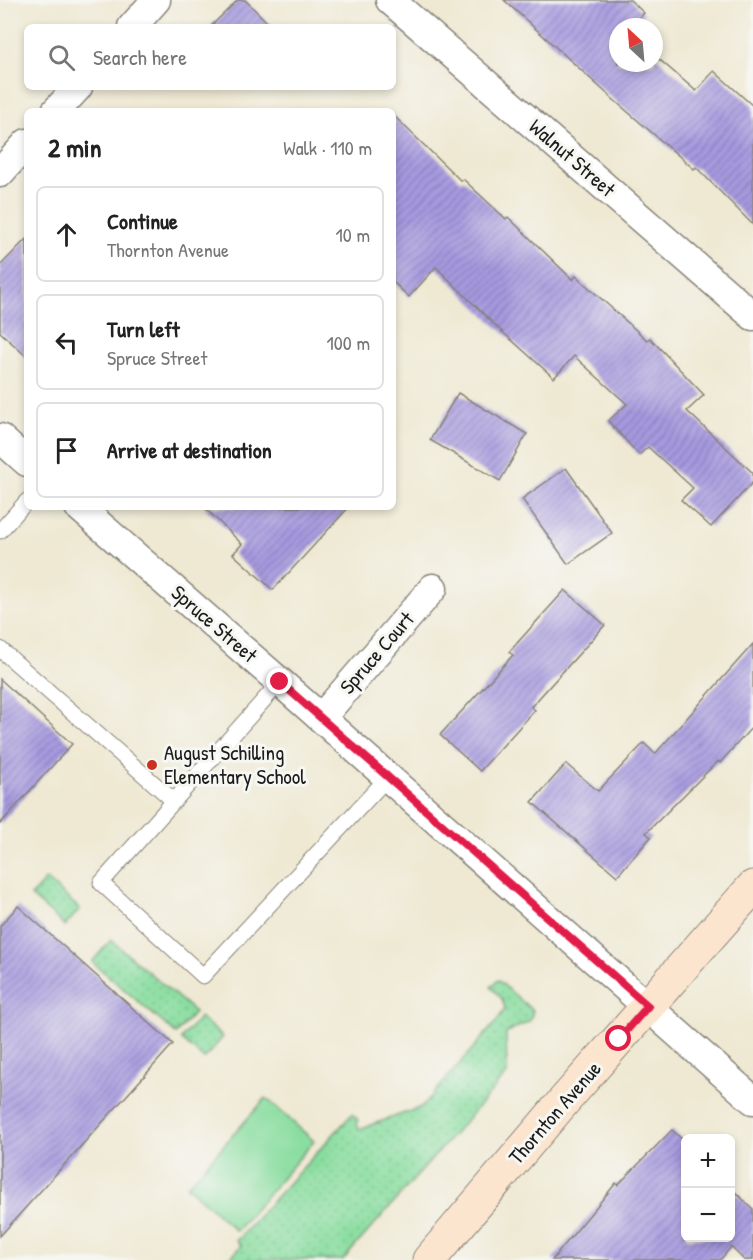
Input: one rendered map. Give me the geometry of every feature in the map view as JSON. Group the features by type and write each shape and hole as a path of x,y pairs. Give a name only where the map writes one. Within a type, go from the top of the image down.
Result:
{"main road":[{"name":"Thornton Avenue","path":"429,1260 564,1101 753,887"}],"street":[{"path":"135,24 156,0"},
{"name":"Walnut Street","path":"390,0 753,316"},
{"path":"59,108 75,90"},
{"path":"0,173 24,146"},
{"path":"0,438 24,459"},
{"name":"Spruce Street","path":"82,510 753,1100"},
{"name":"Spruce Court","path":"321,718 433,588"}],"lane":[{"path":"0,531 24,504"},
{"path":"0,649 174,801"},
{"path":"280,682 101,883 203,976 388,777"}],"green space":[{"path":"46,879 80,909 65,926 31,896"},
{"path":"111,940 195,1012 176,1034 92,962"},
{"path":"498,980 533,1011 530,1021 506,1033 507,1074 343,1260 228,1260 241,1246 236,1241 352,1114 358,1120 356,1123 359,1129 422,1107 505,1009 502,999 491,987"},
{"path":"200,1017 223,1037 204,1059 181,1039"},
{"path":"266,1098 314,1141 236,1231 187,1186"}],"building":[{"path":"238,0 245,0 269,24 213,24"},
{"path":"504,0 630,0 644,13 639,18 609,18 609,72 663,72 663,63 696,91 714,71 753,106 753,225 696,167 694,169"},
{"path":"396,118 461,181 463,179 506,219 508,217 573,280 576,276 647,340 650,338 704,395 687,411 753,473 753,482 711,527 681,500 693,488 648,447 639,455 608,421 627,404 574,356 554,378 497,327 436,267 409,297 396,285"},
{"path":"24,241 24,354 0,332 0,266"},
{"path":"458,393 527,434 500,481 430,440"},
{"path":"566,468 612,533 568,564 522,499"},
{"path":"207,510 346,510 273,590 233,554 242,544"},
{"path":"565,590 605,625 531,707 535,710 480,771 440,735 513,655 509,652"},
{"path":"753,644 753,726 720,763 718,761 646,833 651,837 617,876 532,802 566,764 598,791 644,743 655,754"},
{"path":"0,679 72,744 0,824"},
{"path":"18,906 173,1044 0,1236 0,926"},
{"path":"672,1130 681,1138 681,1242 735,1242 735,1192 753,1209 753,1260 744,1260 731,1247 720,1260 552,1260 616,1183 618,1185"}],"place":[{"name":"August Schilling Elementary School","path":"152,765"}],"route":[{"path":"280,682 648,1006 619,1039"}]}
